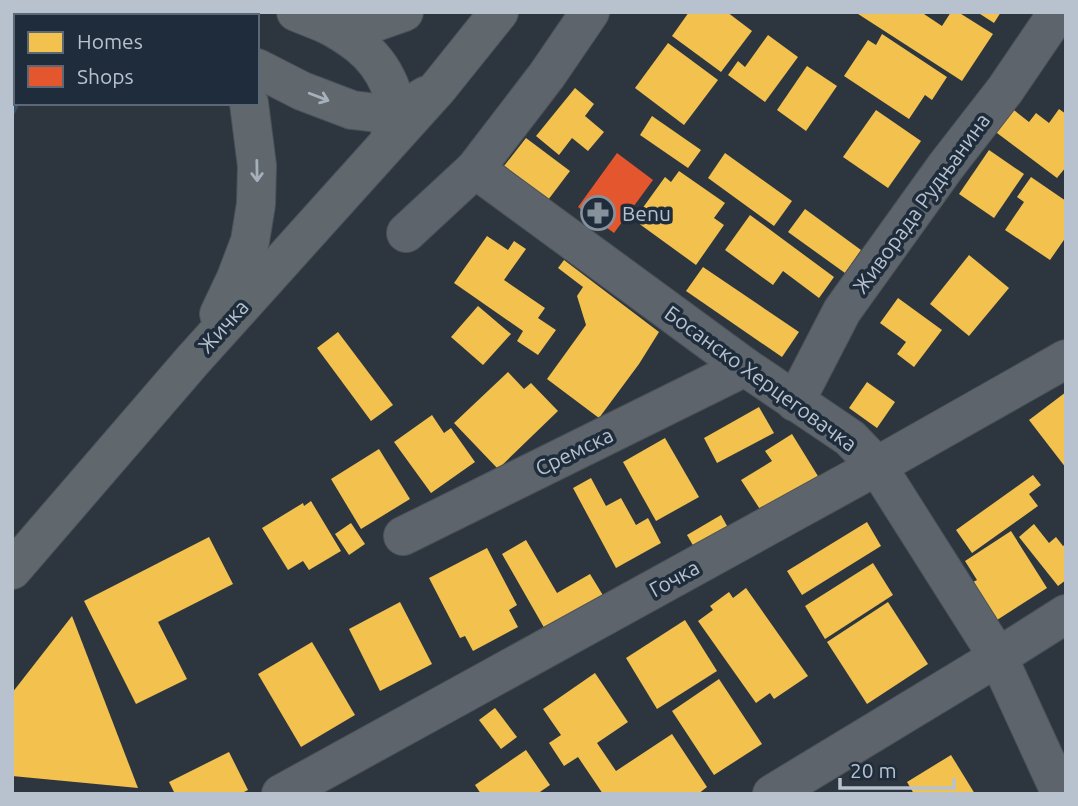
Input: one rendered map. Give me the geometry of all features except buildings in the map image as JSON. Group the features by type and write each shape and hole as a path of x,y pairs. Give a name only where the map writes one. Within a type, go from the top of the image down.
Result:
{"main road":[{"path":"311,18 364,26 404,12"},
{"name":"Жичка","path":"12,570 193,360 438,88 499,12"},
{"path":"311,18 344,33 362,47 380,67 392,91 396,110 393,129 378,154"},
{"path":"259,69 352,110 386,114 412,104 438,88"},
{"path":"193,360 216,320 250,241 256,204 257,166 249,105"}],"street":[{"path":"406,233 475,169 547,75 590,12"},
{"name":"Живорада Рудњанина","path":"795,402 842,311 1005,89 1058,12"},
{"name":"Босанско Херцеговачка","path":"475,169 745,367 850,438 877,466 998,657 1060,794"},
{"name":"Гочка","path":"281,794 1066,359"},
{"name":"Сремска","path":"403,536 745,367"},
{"path":"772,794 1066,614"}],"water":[{"path":"12,12 63,12 14,14 14,105 19,105 12,119"}],"place":[{"name":"Benu","path":"598,213"}]}
